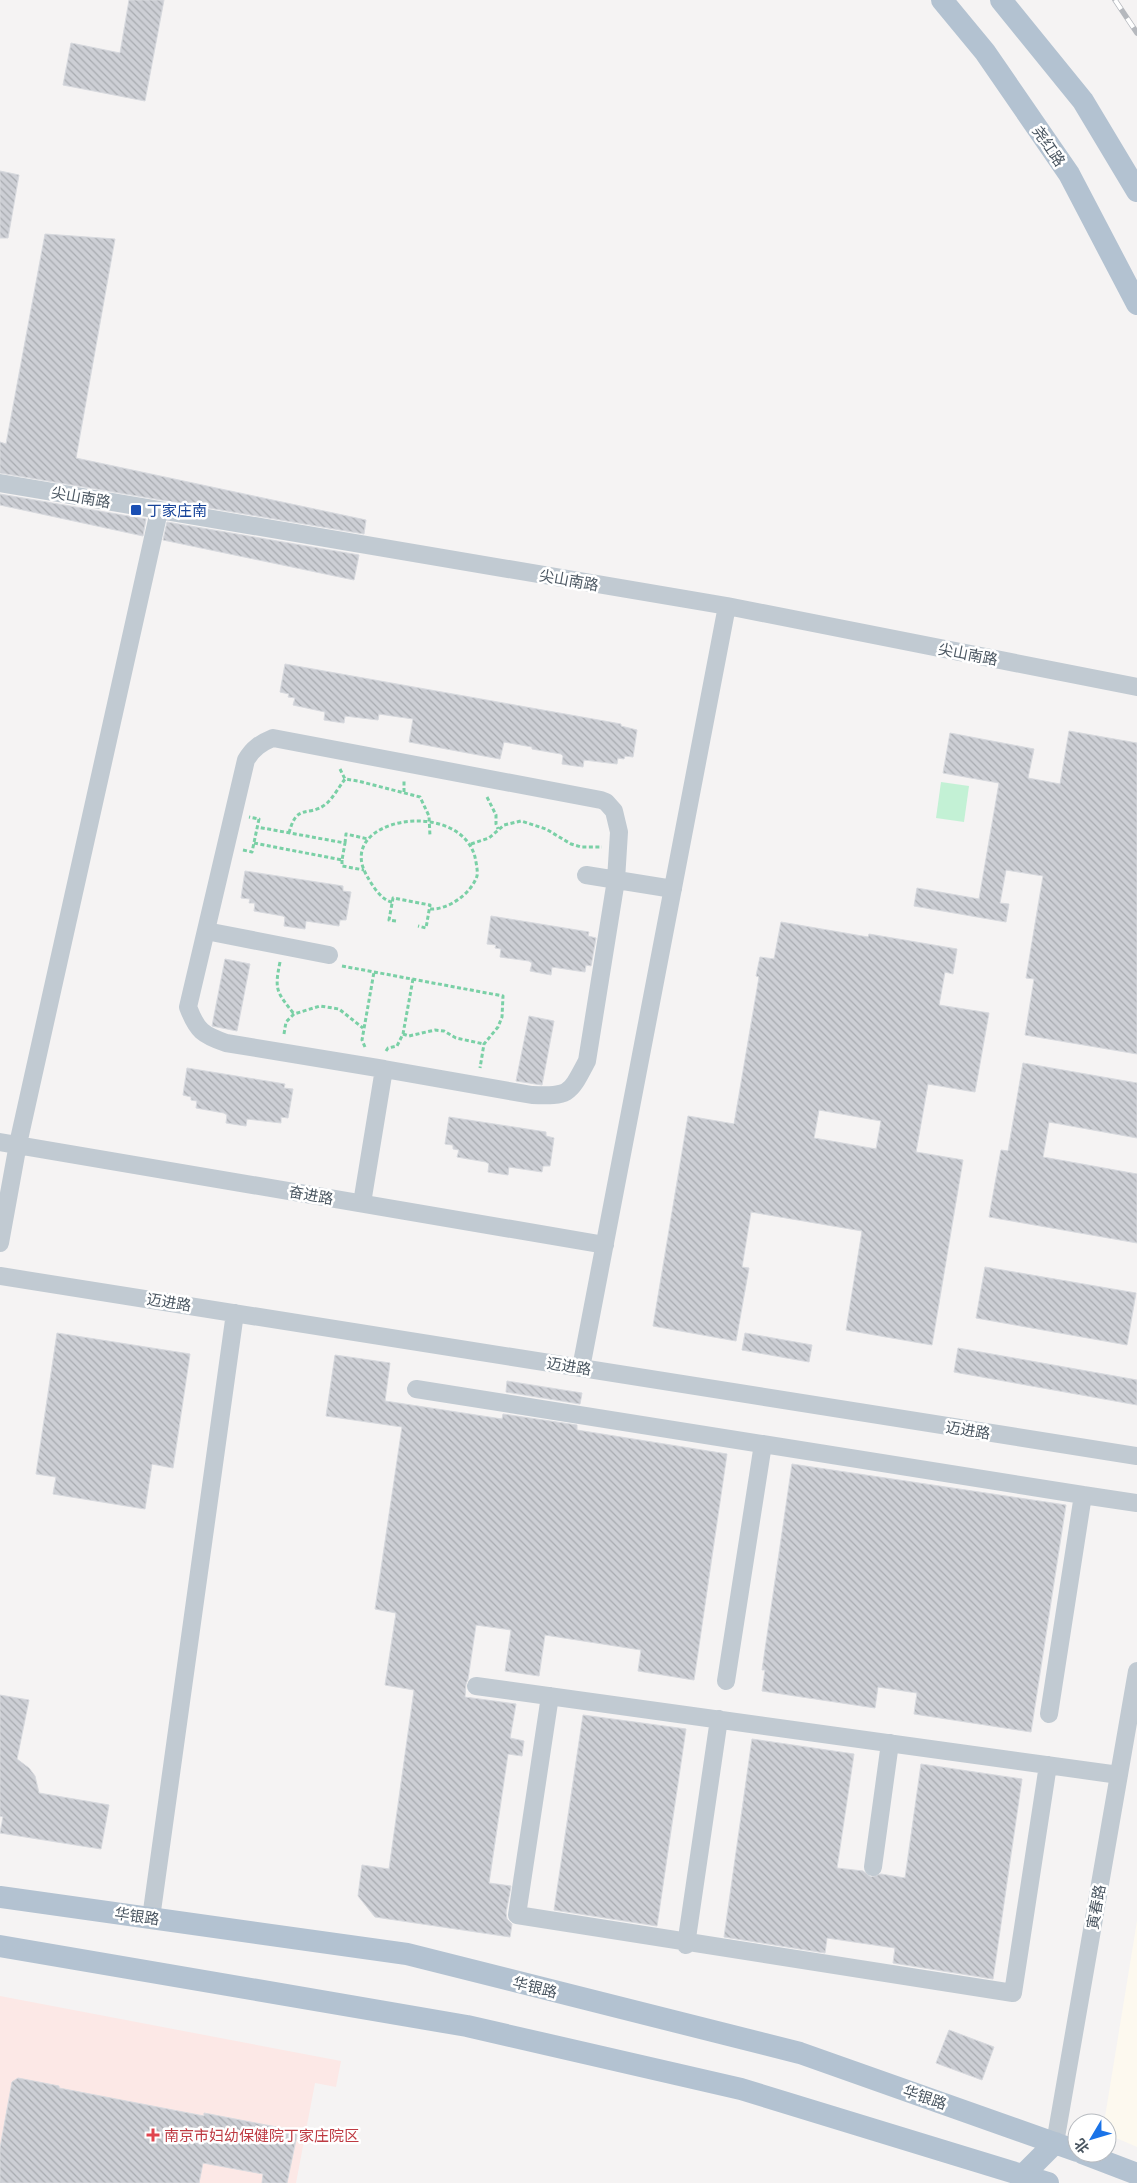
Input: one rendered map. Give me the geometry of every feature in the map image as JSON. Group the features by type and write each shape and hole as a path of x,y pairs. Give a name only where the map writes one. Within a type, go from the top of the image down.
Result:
{"main road":[{"name":"尧红路","path":"942,0 985,52 1069,174 1137,304"},
{"path":"1001,0 1083,101 1137,191"},
{"name":"华银路","path":"0,1897 407,1954 800,2053 1067,2147"},
{"path":"0,1946 476,2028 741,2089 1022,2179 1048,2183"},
{"path":"1022,2179 1055,2143"},
{"name":"寅春路","path":"1053,2183 1055,2143"},
{"path":"1108,2163 1137,2174"}],"street":[{"name":"尖山南路","path":"0,483 727,606 1137,687"},
{"path":"0,1243 18,1144 159,511"},
{"path":"581,1368 727,606"},
{"path":"273,738 606,802 614,811 620,832 617,848 616,880 587,1062 568,1092 556,1096 532,1095 226,1043 207,1036 194,1025 188,1007 246,760 250,753 260,744 273,738"},
{"path":"586,874 673,889"},
{"path":"206,931 333,960"},
{"path":"362,1203 384,1069"},
{"name":"奋进路","path":"0,1142 605,1245"},
{"name":"迈进路","path":"0,1276 1137,1456"},
{"path":"151,1918 235,1313"},
{"path":"416,1389 1137,1503"},
{"path":"726,1681 763,1444"},
{"path":"1050,1714 1083,1495"},
{"name":"寅春路","path":"1055,2143 1137,1672"},
{"path":"476,1686 1119,1775"},
{"path":"550,1696 517,1915 1013,1993 1048,1765"},
{"path":"686,1945 719,1719"},
{"path":"872,1867 890,1743"}],"path":[{"path":"289,833 292,821 297,814 319,808 327,803 345,779 358,780 420,797 425,805 430,836"},
{"path":"493,780 487,798 496,815 498,829"},
{"path":"392,902 387,901 371,884 360,861 362,851 368,839 381,829 395,823 413,820 440,824 454,830 471,844 476,860 477,875 469,889 449,905 430,909"},
{"path":"471,844 488,838 504,825 521,821 546,829 571,844 617,848"},
{"path":"257,827 345,843"},
{"path":"364,870 342,866 342,860 346,834 368,839"},
{"path":"254,843 342,860"},
{"path":"396,921 389,920 393,898 430,905 426,928 418,926"},
{"path":"282,955 276,986 279,997 294,1014"},
{"path":"333,960 374,972 503,996 502,1017 498,1027 484,1044 479,1086"},
{"path":"364,1066 367,1054 362,1040 374,972"},
{"path":"384,1069 383,1056 388,1048 396,1046 403,1034 412,980"},
{"path":"281,1052 286,1022 294,1014 309,1008 331,1007 339,1009 364,1028"},
{"path":"403,1034 409,1036 435,1030 444,1031 456,1038 484,1044"}],"shaded area":[{"path":"1137,1921 1137,2147 1117,2138 1117,2113 1106,2113"},
{"name":"南京市妇幼保健院丁家庄院区","path":"0,1996 341,2061 336,2087 315,2083 296,2183 0,2183"}],"green space":[{"path":"941,782 969,786 964,822 936,818"}],"building":[{"path":"129,0 164,0 145,101 63,85 71,43 120,53"},
{"path":"0,171 19,175 8,238 0,238"},
{"path":"45,234 115,239 76,458 366,520 364,534 0,473 0,442 6,444"},
{"path":"0,494 146,519 143,536 0,505"},
{"path":"167,522 359,555 354,580 163,540"},
{"path":"285,664 621,724 621,726 637,730 633,757 625,756 624,759 618,758 617,764 584,760 583,767 562,764 563,756 561,754 504,742 500,759 409,742 413,719 379,714 378,720 345,716 344,723 324,720 325,712 293,705 295,698 288,697 289,694 280,692"},
{"path":"1069,731 1137,743 1137,1054 1025,1035 1034,979 1026,978 1043,876 1006,870 1000,903 1009,904 1006,922 914,906 917,888 979,899 999,783 943,773 950,733 1034,749 1028,778 1060,784"},
{"path":"245,871 343,886 343,891 351,892 346,920 340,920 339,926 306,921 305,929 284,926 285,917 254,911 255,903 249,903 250,899 241,898"},
{"path":"491,916 589,932 588,936 596,938 591,966 586,965 585,972 552,967 551,975 530,971 532,963 529,961 500,957 501,949 495,948 496,945 487,944"},
{"path":"781,922 868,937 869,934 957,949 953,974 945,972 939,1005 989,1013 975,1092 928,1084 916,1152 963,1160 932,1345 846,1330 862,1231 751,1212 742,1267 749,1268 736,1341 653,1326 688,1116 734,1124 759,977 756,976 760,957 774,959","holes":["819,1110 881,1121 876,1149 814,1138"]},
{"path":"225,959 250,964 237,1031 212,1026"},
{"path":"529,1016 554,1021 542,1085 516,1081"},
{"path":"1023,1063 1137,1083 1137,1138 1049,1122 1043,1157 1137,1174 1137,1243 989,1217 1001,1150 1008,1151"},
{"path":"187,1068 285,1084 284,1088 293,1089 288,1118 281,1117 281,1123 247,1119 246,1126 226,1123 227,1115 224,1113 196,1108 197,1101 183,1095"},
{"path":"449,1117 546,1132 546,1136 554,1138 550,1166 543,1166 542,1172 509,1167 508,1175 488,1172 489,1164 486,1162 457,1157 459,1150 453,1149 453,1145 445,1144"},
{"path":"985,1267 1136,1293 1127,1345 976,1318"},
{"path":"57,1333 190,1354 173,1468 152,1464 145,1509 53,1494 56,1477 36,1474"},
{"path":"745,1333 812,1345 809,1362 742,1350"},
{"path":"958,1348 1137,1380 1137,1405 954,1372"},
{"path":"335,1355 390,1363 385,1401 502,1419 503,1414 577,1425 577,1430 727,1454 694,1680 638,1671 641,1650 545,1635 539,1676 505,1671 511,1630 476,1625 465,1697 516,1704 510,1738 524,1741 522,1756 508,1754 489,1883 511,1886 506,1913 507,1919 512,1924 510,1937 375,1917 358,1896 362,1865 389,1869 414,1690 385,1685 396,1613 375,1609 402,1427 326,1416"},
{"path":"507,1381 582,1393 580,1404 506,1392"},
{"path":"792,1464 1066,1505 1031,1732 914,1714 917,1693 878,1687 875,1708 762,1691 765,1670 762,1670"},
{"path":"0,1695 29,1700 17,1759 29,1768 35,1776 39,1793 109,1805 101,1849 0,1833 3,1817 0,1816"},
{"path":"583,1715 686,1729 657,1926 554,1910"},
{"path":"752,1739 854,1754 837,1868 863,1871 871,1877 881,1874 905,1878 921,1764 1022,1779 993,1979 893,1963 895,1948 827,1938 825,1953 724,1937"},
{"path":"949,2030 994,2047 982,2080 936,2063"},
{"path":"18,2078 59,2086 59,2088 204,2116 204,2113 292,2130 297,2135 287,2183 262,2183 263,2174 203,2163 199,2183 0,2183 0,2148 12,2082"}],"railway":[{"path":"1115,0 1137,33"}],"place":[{"name":"丁家庄南","path":"136,510"},
{"name":"南京市妇幼保健院丁家庄院区","path":"153,2135"}]}
